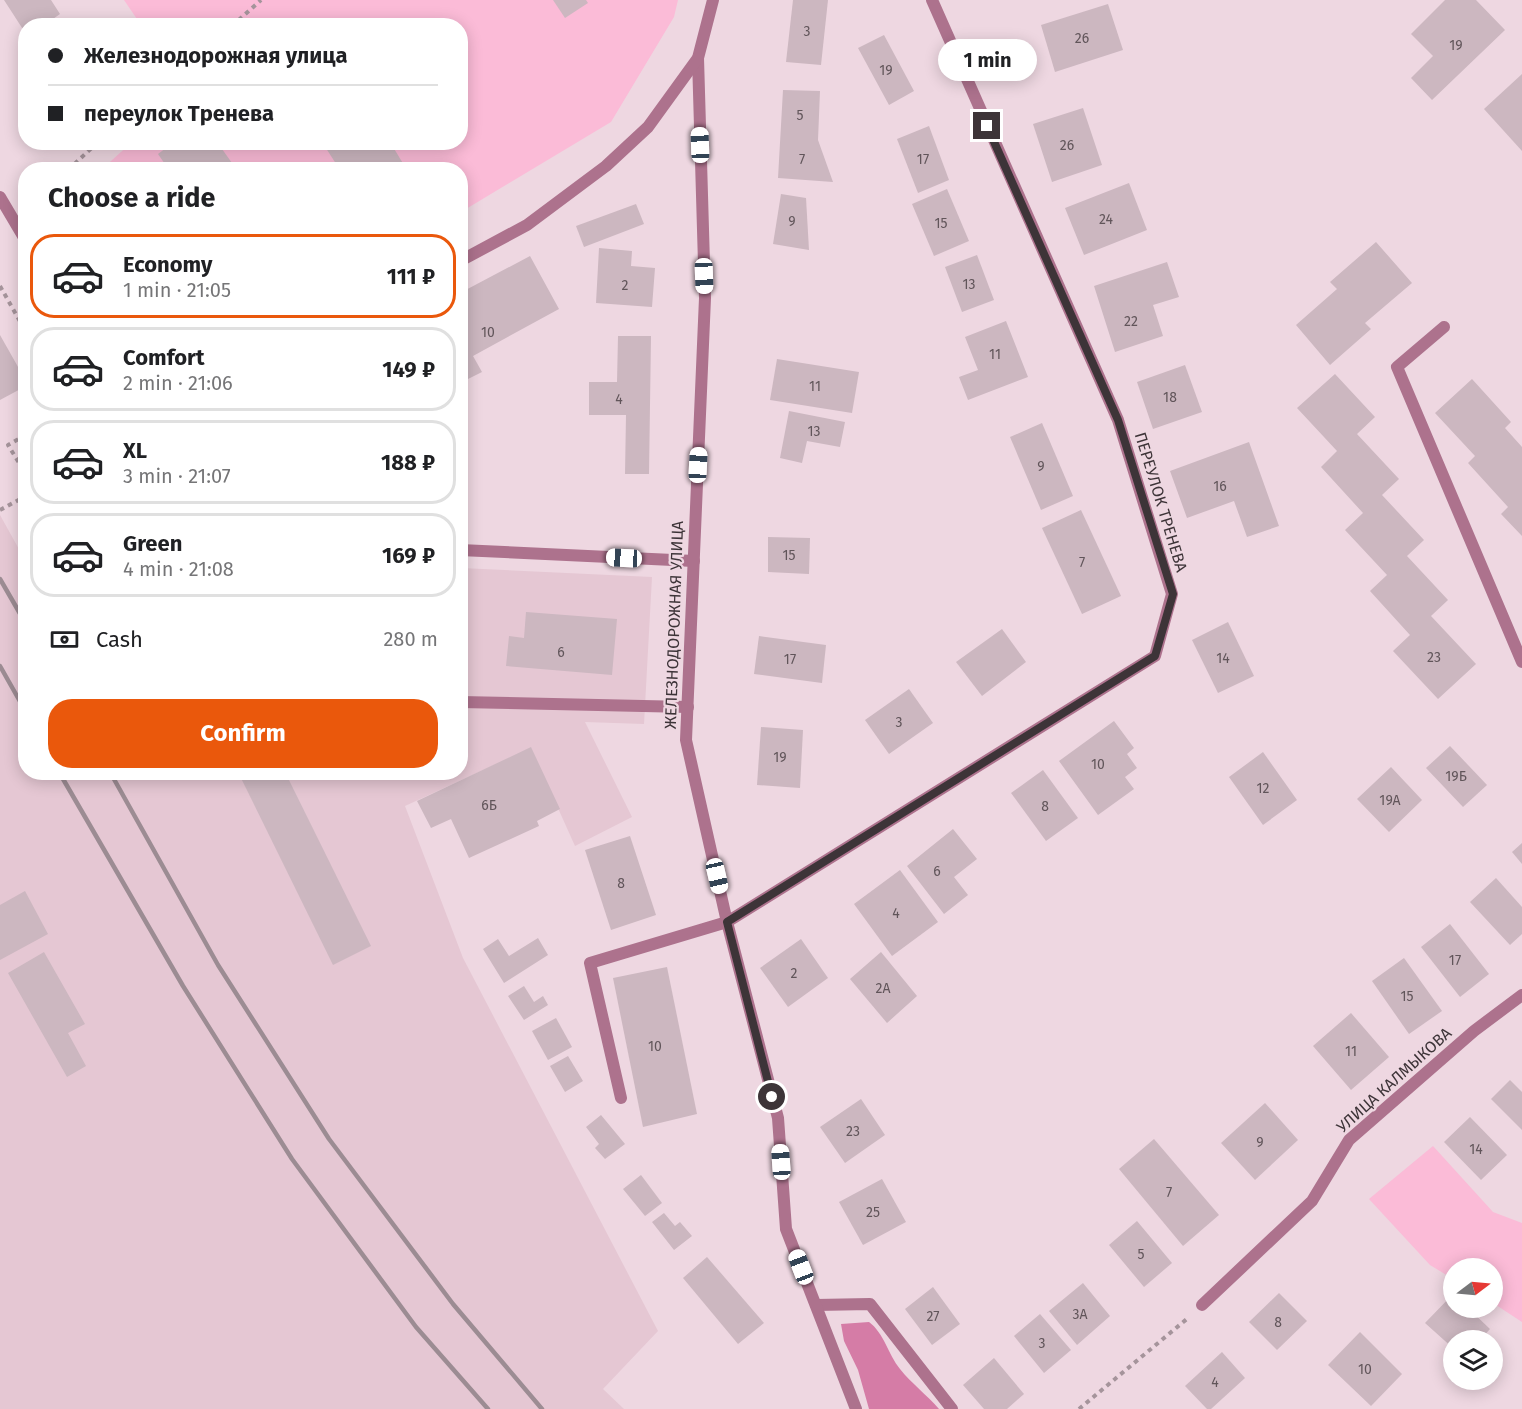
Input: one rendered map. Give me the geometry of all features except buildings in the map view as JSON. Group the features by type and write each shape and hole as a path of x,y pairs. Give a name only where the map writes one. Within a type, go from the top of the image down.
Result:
{"street":[{"name":"ЖЕЛЕЗНОДОРОЖНАЯ УЛИЦА","path":"713,0 698,58 705,298 686,740 727,922 778,1118 786,1229 856,1409"},
{"name":"ПЕРЕУЛОК ТРЕНЕВА","path":"621,1098 590,963 727,922 1155,656 1173,594 1118,420 932,0"},
{"path":"468,257 527,225 606,166 648,128 698,58"},
{"path":"0,197 18,227"},
{"path":"1444,327 1397,367 1522,662"},
{"path":"468,550 694,561"},
{"path":"468,702 687,707"},
{"name":"УЛИЦА КАЛМЫКОВА","path":"1202,1305 1312,1201 1349,1140 1473,1031 1522,995"},
{"path":"816,1305 870,1304 952,1409"}],"path":[{"path":"241,18 261,0"},
{"path":"77,162 89,150"},
{"path":"0,286 18,318"},
{"path":"18,439 8,445 18,461"},
{"path":"0,510 18,500"},
{"path":"1079,1409 1202,1305"}],"shaded area":[{"path":"124,0 678,0 674,17 611,122 468,208 468,162 110,162 123,150 468,150 468,18 136,18"},
{"path":"0,515 18,547 18,780 461,780 405,806 463,958 658,1331 603,1389 624,1409 0,1409"},
{"path":"468,568 652,577 644,724 585,722 632,817 575,846 531,748 468,777"},
{"path":"1433,1146 1493,1212 1522,1223 1522,1322 1503,1310 1503,1258 1443,1258 1443,1273 1430,1265 1369,1199"},
{"path":"869,1322 882,1338 900,1369 939,1409 869,1409 858,1370 844,1341 841,1324"}],"railway":[{"path":"0,579 18,610"},
{"path":"0,666 18,698"},
{"path":"64,780 183,986 292,1159 416,1327 488,1409"},
{"path":"114,780 218,965 329,1139 453,1304 542,1409"}],"route":[{"path":"772,1097 727,922 1155,656 1173,594 1118,420 987,126"}]}
